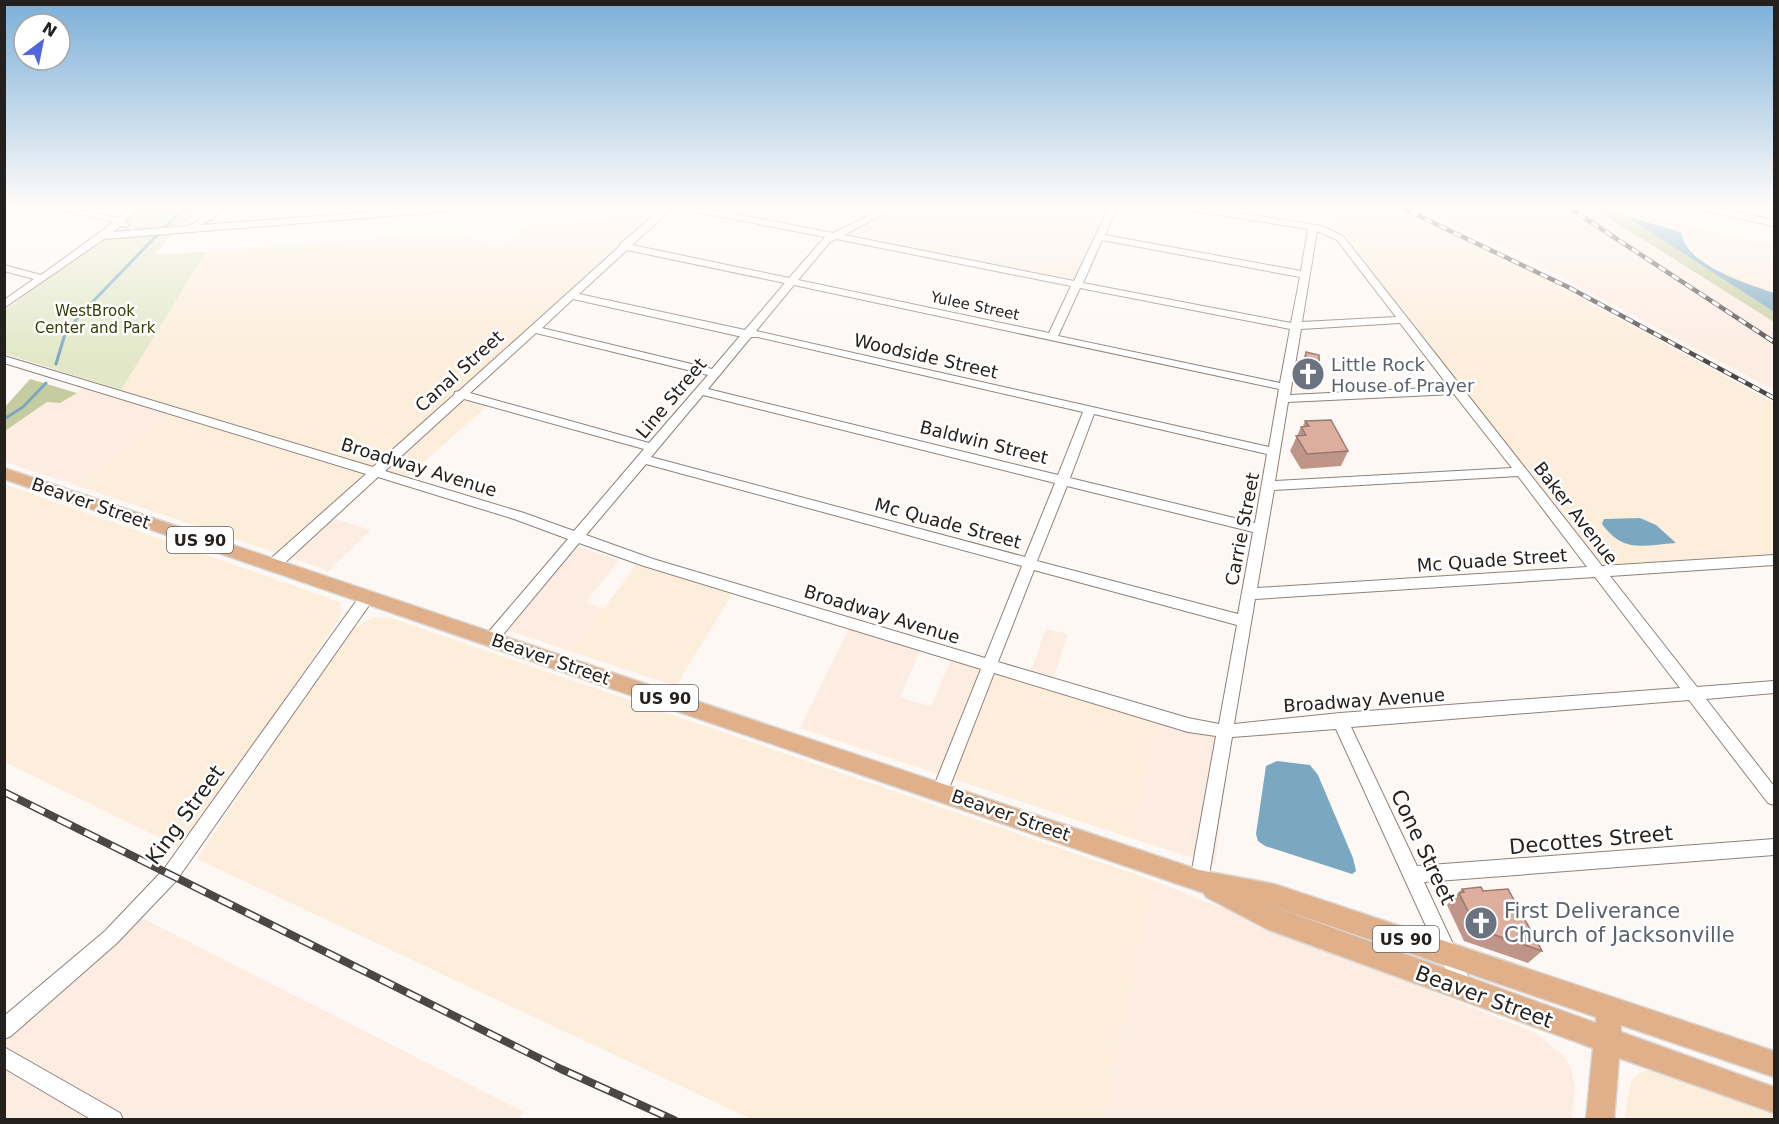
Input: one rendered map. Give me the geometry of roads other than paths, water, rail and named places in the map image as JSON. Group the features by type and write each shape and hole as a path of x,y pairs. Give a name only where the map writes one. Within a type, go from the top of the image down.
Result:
{"main road":[{"name":"Beaver Street","path":"4,473 1199,881 1274,895 1774,1064"},
{"name":"Beaver Street","path":"1199,881 1269,918 1337,944 1466,992 1774,1100"},
{"path":"1600,1119 1610,1008"}],"street":[{"path":"4,304 71,257"},
{"name":"Canal Street","path":"273,565 611,257"},
{"name":"Yulee Street","path":"677,257 1052,338 1284,393 1456,390"},
{"name":"Line Street","path":"491,639 812,257"},
{"path":"940,257 1275,324 1296,326 1402,320"},
{"path":"1052,338 1090,257"},
{"path":"1210,257 1306,275"},
{"name":"Carrie Street","path":"1199,881 1309,257"},
{"name":"Baker Avenue","path":"1354,257 1774,798"},
{"path":"4,268 42,278"},
{"name":"Woodside Street","path":"570,295 1275,452"},
{"path":"533,329 715,374"},
{"name":"Broadway Avenue","path":"4,359 519,516 649,563 1168,720 1224,731 1774,687"},
{"name":"Baldwin Street","path":"700,391 1260,529"},
{"path":"459,394 653,447"},
{"path":"940,791 1090,410"},
{"name":"Mc Quade Street","path":"643,459 1243,621"},
{"path":"1268,486 1521,472"},
{"name":"Mc Quade Street","path":"1248,594 1774,560"},
{"name":"King Street","path":"4,1029 111,937 171,875 368,597"},
{"name":"Cone Street","path":"1340,720 1466,992"},
{"name":"Decottes Street","path":"1412,875 1774,847"},
{"path":"1337,944 1340,917"},
{"path":"4,1057 113,1119"}],"water":[{"path":"1690,257 1698,257 1719,271 1774,293 1774,312"},
{"path":"1640,518 1656,525 1676,543 1644,546 1627,544 1610,534 1602,524 1604,519"},
{"path":"1277,761 1310,765 1318,775 1353,858 1356,871 1352,874 1265,846 1258,841 1256,834 1266,766"}],"waterway":[{"path":"56,364 65,334 79,316 135,257"},
{"path":"4,419 23,407 46,383"}],"railway":[{"path":"1506,257 1570,288 1774,398"},
{"path":"1645,257 1774,342"},
{"path":"4,792 561,1069 674,1120"}],"place":[{"name":"Little Rock House of Prayer","path":"1308,374"},
{"name":"First Deliverance Church of Jacksonville","path":"1481,923"}],"park label":[{"name":"WestBrook Center and Park","path":"95,320"}]}
